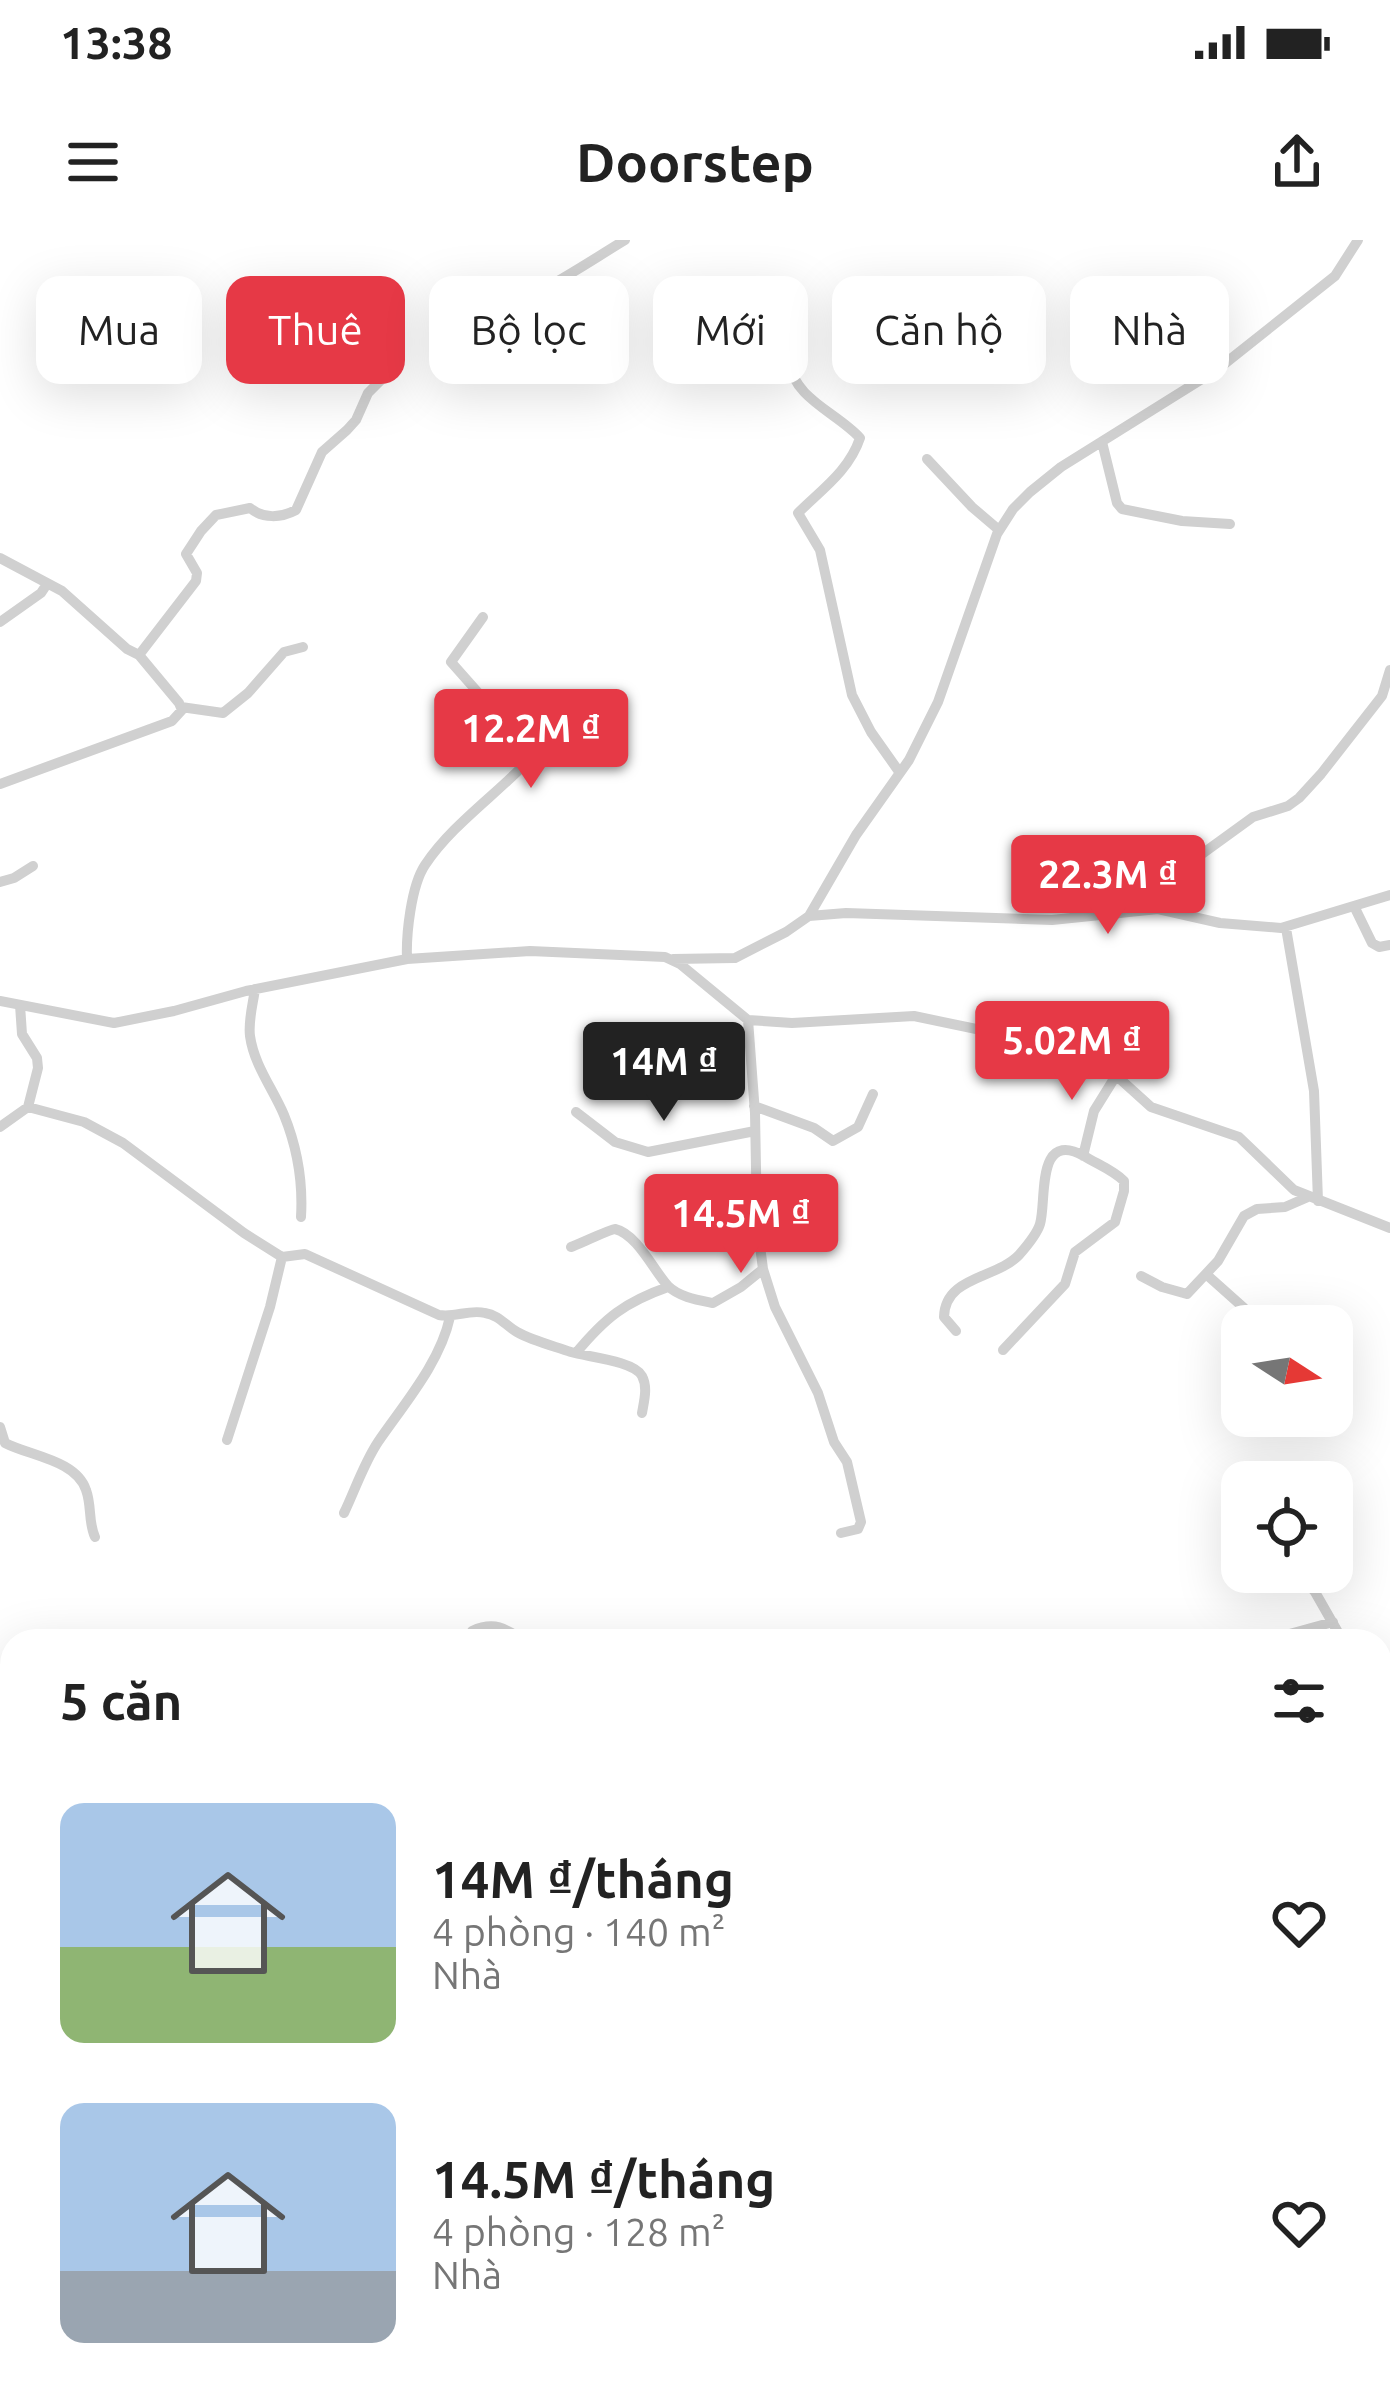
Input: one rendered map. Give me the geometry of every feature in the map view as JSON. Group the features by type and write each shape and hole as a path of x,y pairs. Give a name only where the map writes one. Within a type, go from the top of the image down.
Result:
{"street":[{"path":"565,276 625,240"},
{"path":"0,1000 114,1023 407,959 530,951 735,958 786,932 809,916 900,773 938,702 999,530 1030,492 1248,346 1335,276 1358,240"},
{"path":"140,656 196,581 197,573 186,554 201,531 221,512 250,508 267,516 296,510 322,452 356,420 377,384"},
{"path":"797,384 859,434 845,466 798,513 817,542 852,695 900,773"},
{"path":"1102,442 1122,509 1230,524"},
{"path":"927,459 999,530"},
{"path":"0,558 62,591 140,656 181,707 223,713 284,652 303,647"},
{"path":"0,622 47,584"},
{"path":"407,959 422,869 526,763 532,751 526,739 451,662 484,617"},
{"path":"1167,909 1175,878 1184,867 1253,817 1288,806 1308,789 1382,695 1390,670"},
{"path":"0,784 172,722 181,707"},
{"path":"0,882 33,866"},
{"path":"809,916 846,913 1052,920 1167,909 1220,923 1286,928 1390,895"},
{"path":"1354,906 1372,943 1390,945"},
{"path":"1286,928 1314,1091 1313,1199"},
{"path":"671,959 748,1020 922,1017 981,1030 1070,1036 1092,1044 1104,1052 1135,1094 1163,1113 1239,1137 1294,1190 1390,1228"},
{"path":"255,989 250,1037 286,1120 303,1191 301,1217"},
{"path":"0,1127 28,1107 38,1062 22,1034 20,1006"},
{"path":"748,1020 763,1269 775,1307 847,1462 861,1522 858,1528 841,1533"},
{"path":"1083,1156 1094,1111 1117,1074"},
{"path":"754,1106 814,1127 833,1141 858,1127 873,1094"},
{"path":"28,1107 84,1122 123,1143 282,1257 311,1256 439,1315 493,1314 515,1331 631,1366 640,1372 645,1387 642,1413"},
{"path":"576,1112 614,1142 648,1152 754,1131"},
{"path":"956,1331 944,1317 946,1301 970,1279 998,1270 1019,1255 1040,1226 1050,1161 1070,1150 1124,1181 1118,1218 1075,1252 1065,1284 1003,1350"},
{"path":"1142,1276 1187,1294 1218,1261 1250,1212 1313,1199"},
{"path":"571,1247 614,1229 629,1238 668,1286 716,1303 763,1269"},
{"path":"227,1440 282,1257"},
{"path":"1207,1275 1241,1305"},
{"path":"576,1353 622,1306 668,1286"},
{"path":"344,1513 371,1455 428,1365 451,1317"},
{"path":"0,1427 4,1443 78,1474 85,1484 95,1537"},
{"path":"1317,1593 1336,1629"},
{"path":"1308,1629 1333,1622"}]}
